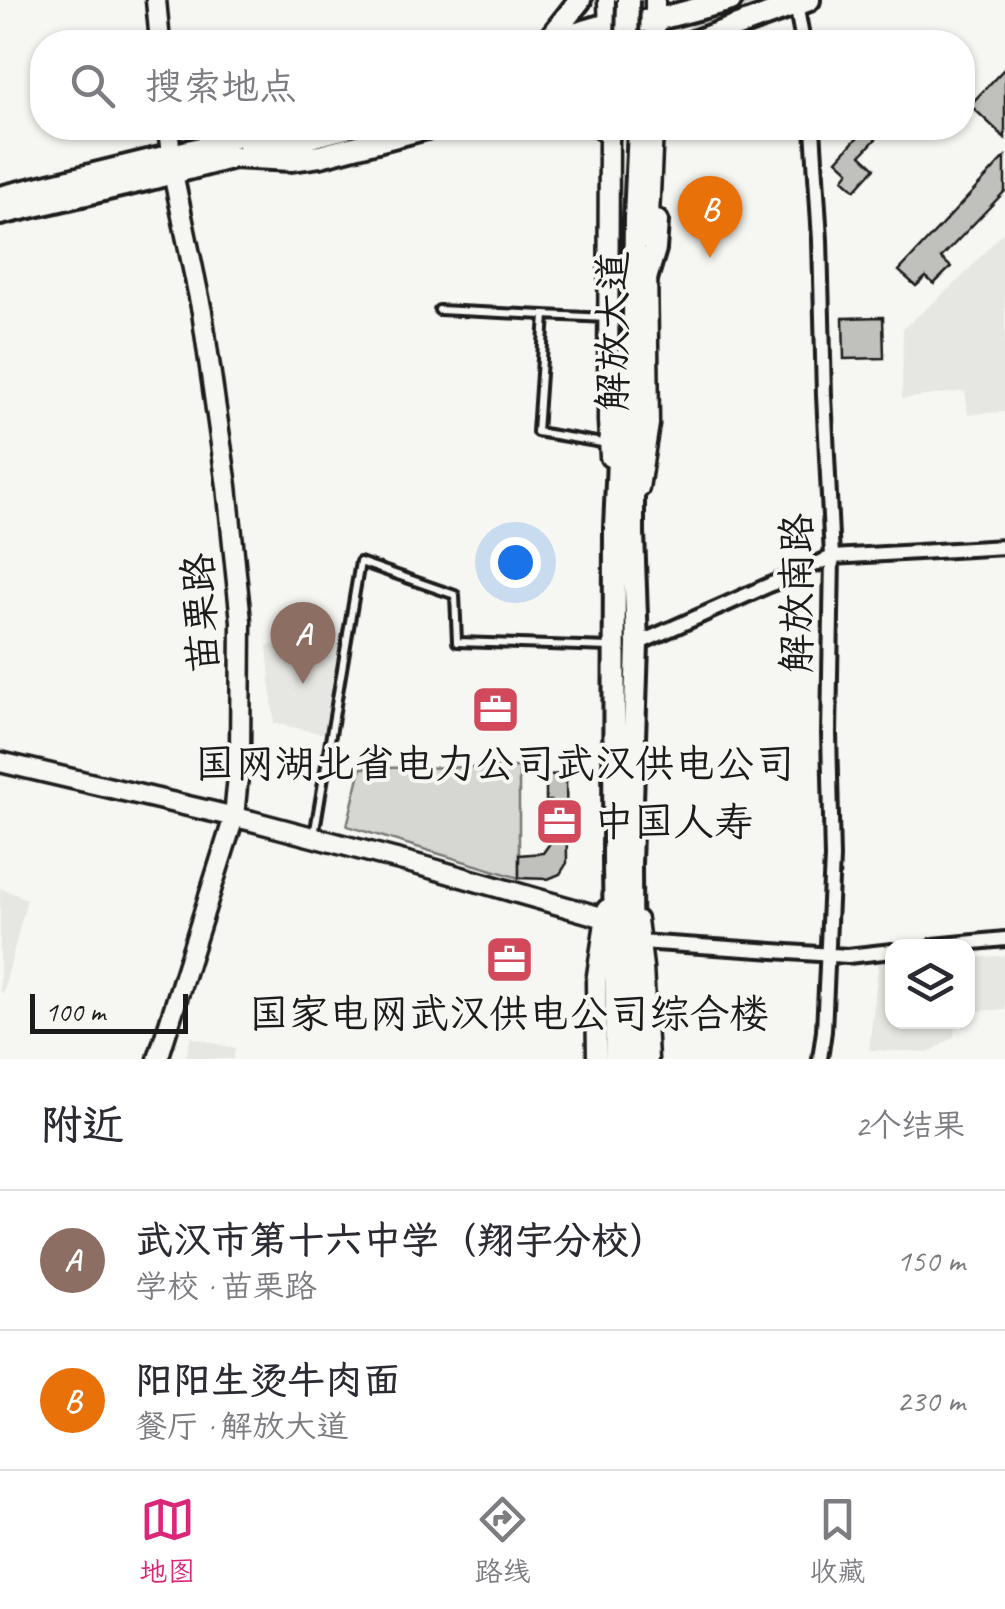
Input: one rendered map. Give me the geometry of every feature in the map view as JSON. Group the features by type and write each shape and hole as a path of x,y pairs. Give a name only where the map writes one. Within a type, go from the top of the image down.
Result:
{"main road":[{"path":"556,30 580,0"},
{"path":"628,0 628,30"},
{"path":"642,0 642,30"},
{"path":"614,30 655,10 731,0"},
{"path":"730,30 802,2"},
{"path":"0,214 172,165 224,140"},
{"path":"212,145 234,140"},
{"path":"0,198 234,157 300,140"},
{"path":"234,157 291,160 381,140"},
{"name":"解放大道","path":"612,140 627,422"},
{"name":"解放大道","path":"616,1059 622,984 622,861 615,647 624,530 639,140"},
{"path":"646,279 658,221"},
{"name":"解放大道","path":"622,861 637,644 624,530"},
{"name":"解放大道","path":"622,984 631,1059"}],"street":[{"path":"156,0 159,30"},
{"path":"608,0 608,30"},
{"path":"802,2 803,30"},
{"name":"苗栗路","path":"158,1059 234,816 240,756 241,622 227,486 202,312 169,140"},
{"name":"解放大道","path":"611,140 610,444 624,530"},
{"name":"解放大道","path":"624,530 649,424 646,279 652,140"},
{"name":"解放南路","path":"814,140 832,557 832,858 820,1059"},
{"path":"637,644 832,557 1005,546"},
{"path":"0,762 234,816 605,918"},
{"name":"解放大道","path":"598,1059 596,982 605,918 622,861"},
{"name":"解放大道","path":"622,861 640,942 648,1059"},
{"path":"975,942 1005,939"},
{"path":"640,942 848,956 885,952"}],"lane":[{"path":"439,310 608,318"},
{"path":"545,315 537,432 610,444"},
{"path":"314,837 360,562 455,595 457,642 615,647"}],"shaded area":[{"path":"1001,234 1005,235 1005,412 968,414 965,391 902,399 903,329 960,279"},
{"path":"343,642 328,735 274,723 267,645"},
{"path":"519,767 519,878 347,826 361,768"},
{"path":"0,888 27,899 3,993 0,991"},
{"path":"1005,956 1005,1010 975,1011 975,958"},
{"path":"879,960 885,960 885,1029 955,1029 954,1037 930,1052 869,1050"},
{"path":"191,1037 235,1049 233,1059 185,1059"}],"building":[{"path":"1005,68 1005,138 975,110 975,100"},
{"path":"855,140 875,140 861,155 875,168 855,190 843,179 849,171 837,160"},
{"path":"1005,157 1005,191 941,258 951,267 934,284 926,277 916,286 899,271"},
{"path":"883,317 884,358 844,359 843,318"},
{"name":"中国人寿","path":"566,774 567,863 560,874 548,879 519,878 519,855 543,853 550,843 551,801 546,801 546,775"}],"tunnel":[{"path":"714,13 755,0"},
{"path":"702,30 709,28"}],"place":[{"name":"阳阳生烫牛肉面","path":"710,258"},
{"name":"武汉市第十六中学（翔宇分校）","path":"303,684"},
{"name":"国网湖北省电力公司武汉供电公司","path":"495,709"},
{"name":"中国人寿","path":"559,822"},
{"name":"国家电网武汉供电公司综合楼","path":"509,959"}]}
